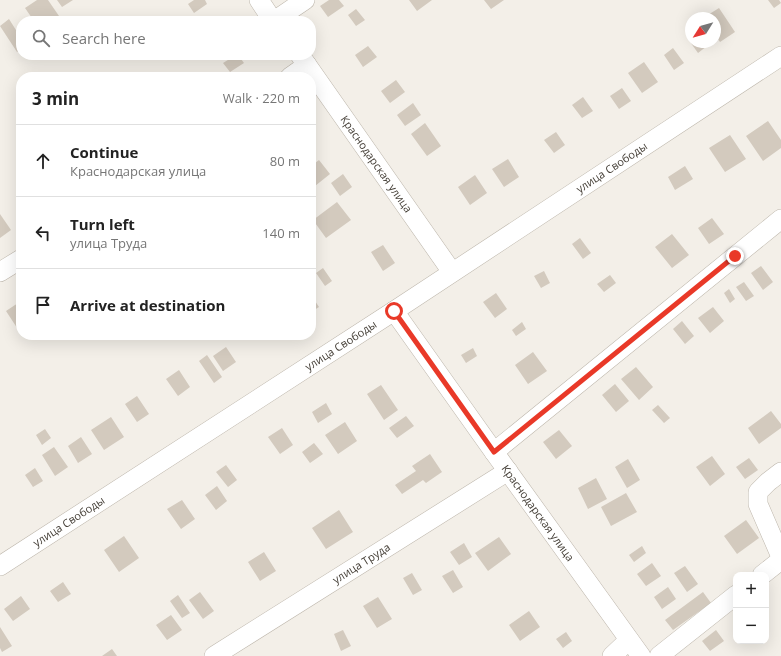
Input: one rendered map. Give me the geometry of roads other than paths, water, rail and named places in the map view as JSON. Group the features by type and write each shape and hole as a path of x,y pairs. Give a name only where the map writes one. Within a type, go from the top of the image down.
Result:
{"street":[{"path":"259,0 270,16"},
{"path":"281,16 305,0"},
{"name":"улица Свободы","path":"0,566 394,311 781,56"},
{"path":"294,72 304,60"},
{"name":"Краснодарская улица","path":"304,60 312,72"},
{"name":"Краснодарская улица","path":"316,77 452,272"},
{"path":"494,452 781,219"},
{"path":"0,272 16,262"},
{"name":"Краснодарская улица","path":"394,311 628,640 641,656"},
{"name":"улица Труда","path":"214,656 508,471"},
{"path":"781,472 758,492 758,504 781,557"},
{"path":"766,572 781,560"},
{"path":"659,656 733,598"},
{"path":"612,656 628,640"}]}
